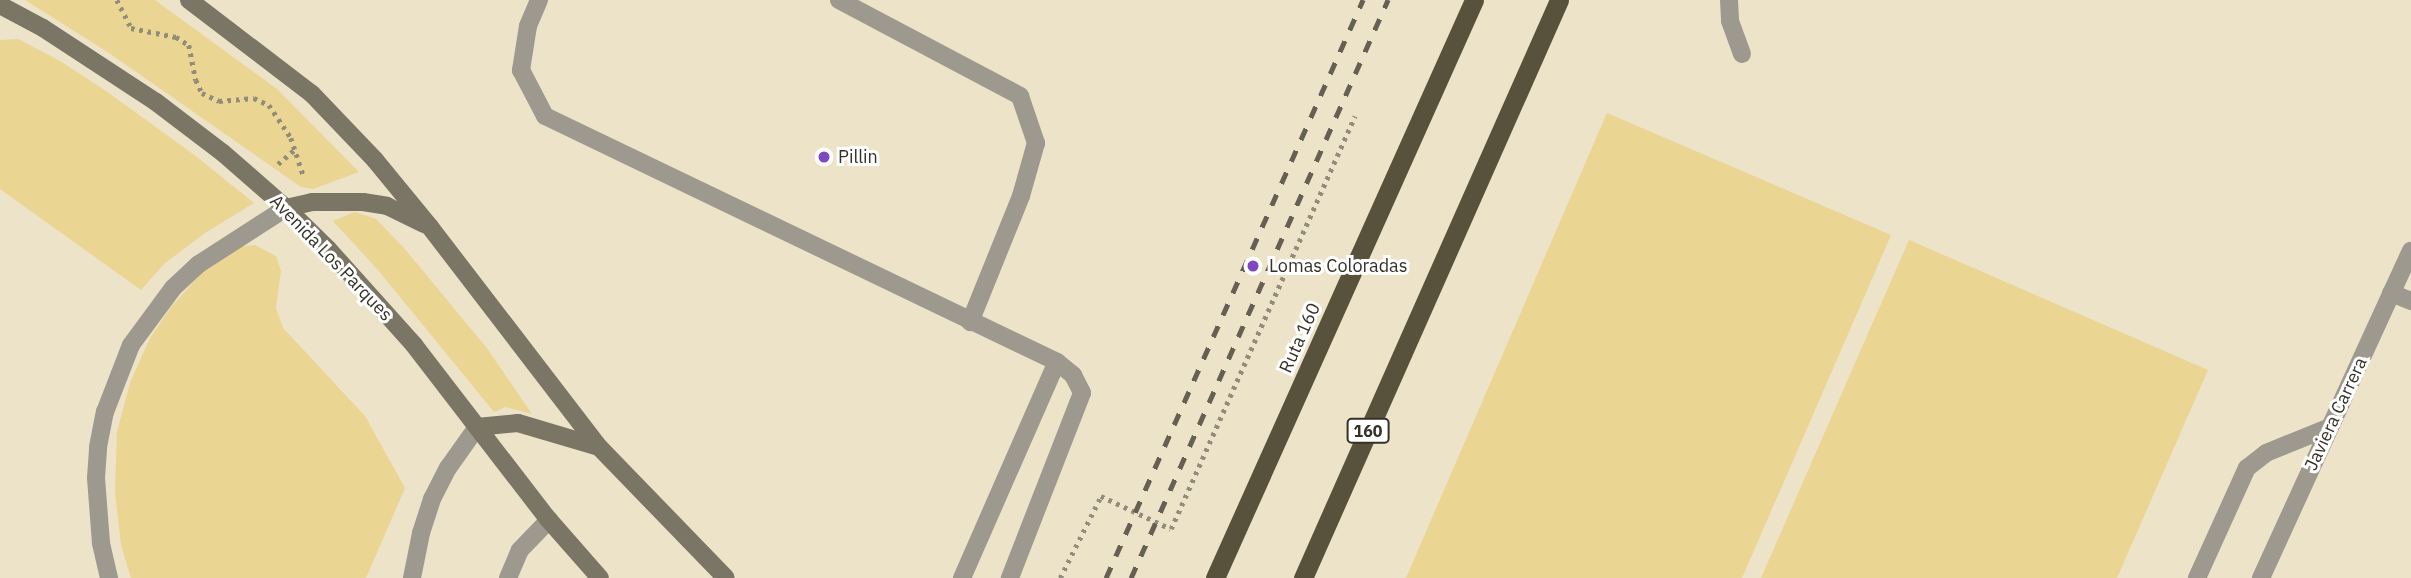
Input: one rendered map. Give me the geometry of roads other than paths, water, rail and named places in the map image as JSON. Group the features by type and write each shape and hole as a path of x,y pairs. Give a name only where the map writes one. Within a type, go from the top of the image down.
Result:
{"highway":[{"name":"Ruta 160","path":"1215,578 1474,0"},
{"name":"160","path":"1303,578 1559,0"}],"main road":[{"path":"189,0 312,94 376,160 599,447 726,578"},
{"name":"Avenida Los Parques","path":"0,5 66,43 156,102 223,153 286,208 372,296 549,520 600,578"},
{"path":"286,208 312,202 363,202 387,206 430,227"},
{"path":"477,426 519,422 599,447"}],"street":[{"path":"539,0 528,26 520,70 545,116 1057,362 1073,375 1082,393 1010,578"},
{"path":"839,0 1020,96 1036,143 1021,196 970,322"},
{"path":"1729,0 1730,21 1742,54"},
{"path":"109,578 101,543 96,478 98,447 112,389 131,345 158,306 199,264 286,208"},
{"name":"Javiera Carrera","path":"2261,578 2411,251"},
{"path":"2392,293 2411,301"},
{"path":"962,578 1057,362"},
{"path":"412,578 432,499 477,426"},
{"path":"2197,578 2248,468 2266,453 2330,427"},
{"path":"508,578 520,550 549,520"}],"railway":[{"path":"1106,578 1363,0"},
{"path":"1131,578 1388,0"}],"place":[{"name":"Pillin","path":"824,157"},
{"name":"Lomas Coloradas","path":"1253,266"}]}
